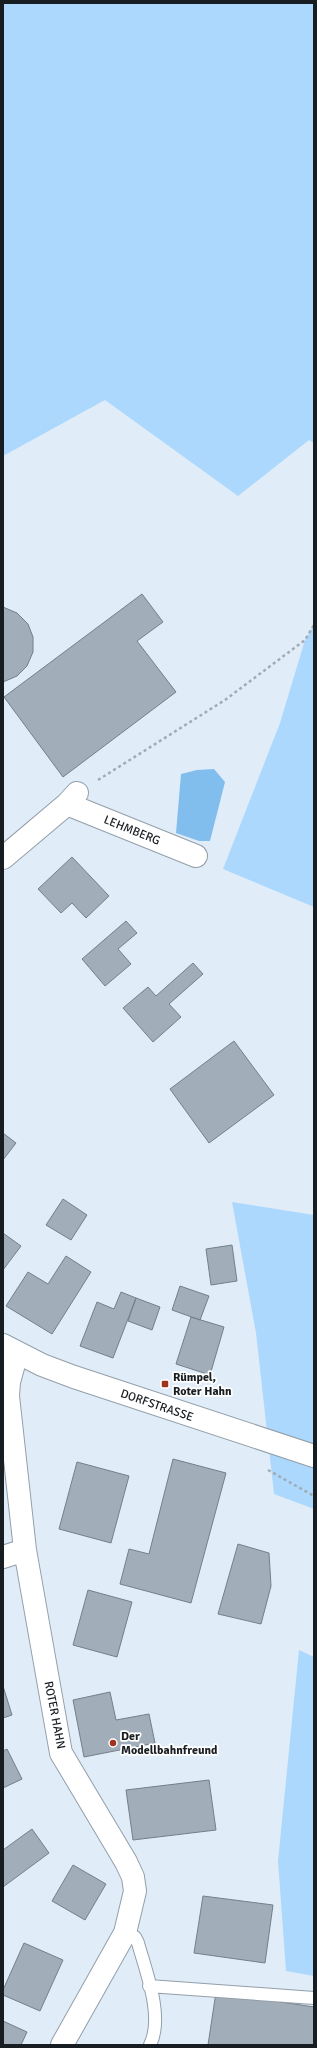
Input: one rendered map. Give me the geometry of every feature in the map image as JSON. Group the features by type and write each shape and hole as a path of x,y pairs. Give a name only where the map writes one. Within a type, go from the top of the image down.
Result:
{"street":[{"name":"LEHMBERG","path":"72,798 196,856"},
{"path":"3,858 72,798"},
{"name":"DORFSTRASSE","path":"10,1349 81,1380 314,1456"},
{"name":"ROTER HAHN","path":"10,1349 8,1396 25,1550 61,1753 126,1862 133,1877 135,1891 125,1933 65,2044"},
{"path":"3,1557 25,1550"}],"lane":[{"path":"125,1933 135,1937 138,1943 156,2015 154,2036 150,2045"},
{"path":"149,1986 314,1998"}],"path":[{"path":"72,798 224,700 305,640 314,625"}],"shaded area":[{"path":"3,3 314,3 314,443 309,440 238,496 105,400 3,456"},
{"path":"314,625 314,907 223,869 280,723 305,640"},
{"path":"214,769 225,782 210,841 199,841 176,833 181,774 197,770"},
{"path":"232,1202 314,1215 314,1509 274,1494 256,1333"},
{"path":"299,1650 314,1657 314,1976 286,1971 278,1861"}],"building":[{"path":"142,594 163,622 137,641 176,692 63,777 4,697"},
{"path":"3,607 17,613 28,624 33,637 33,652 27,666 17,676 3,682"},
{"path":"72,857 109,896 86,918 72,903 61,913 38,889"},
{"path":"126,921 137,933 118,949 131,964 105,986 82,959"},
{"path":"193,963 203,974 169,1004 181,1017 153,1042 123,1008 148,987 156,996"},
{"path":"234,1041 274,1095 209,1143 170,1089"},
{"path":"3,1133 16,1143 3,1160"},
{"path":"63,1199 87,1215 71,1240 46,1225"},
{"path":"3,1233 21,1246 3,1270"},
{"path":"232,1245 237,1281 211,1285 206,1249"},
{"path":"66,1256 91,1272 52,1334 6,1306 28,1272 48,1284"},
{"path":"180,1286 209,1296 200,1320 172,1310"},
{"path":"121,1292 136,1298 113,1358 80,1346 97,1302 114,1309"},
{"path":"136,1298 160,1307 152,1330 128,1321"},
{"path":"191,1317 224,1327 210,1375 176,1364"},
{"path":"173,1459 226,1473 191,1603 120,1584 129,1549 149,1554"},
{"path":"77,1462 129,1476 111,1543 59,1529"},
{"path":"238,1544 269,1553 271,1586 261,1624 218,1614"},
{"path":"88,1590 132,1602 117,1657 73,1645"},
{"path":"3,1686 12,1715 3,1718"},
{"path":"110,1692 116,1720 149,1714 155,1743 84,1757 73,1700"},
{"path":"7,1749 22,1779 3,1788 3,1751"},
{"path":"209,1780 216,1830 133,1840 126,1790"},
{"path":"32,1829 49,1853 3,1887 3,1850"},
{"path":"73,1865 106,1884 85,1920 52,1901"},
{"path":"203,1896 273,1905 265,1963 194,1953"},
{"path":"24,1943 63,1960 40,2011 3,1995 3,1990"},
{"path":"216,1992 314,2007 314,2045 208,2045"},
{"path":"3,2021 27,2032 21,2045 3,2045"}],"place":[{"name":"Rümpel, Roter Hahn","path":"165,1384"},
{"name":"Der Modellbahnfreund","path":"113,1743"}]}
